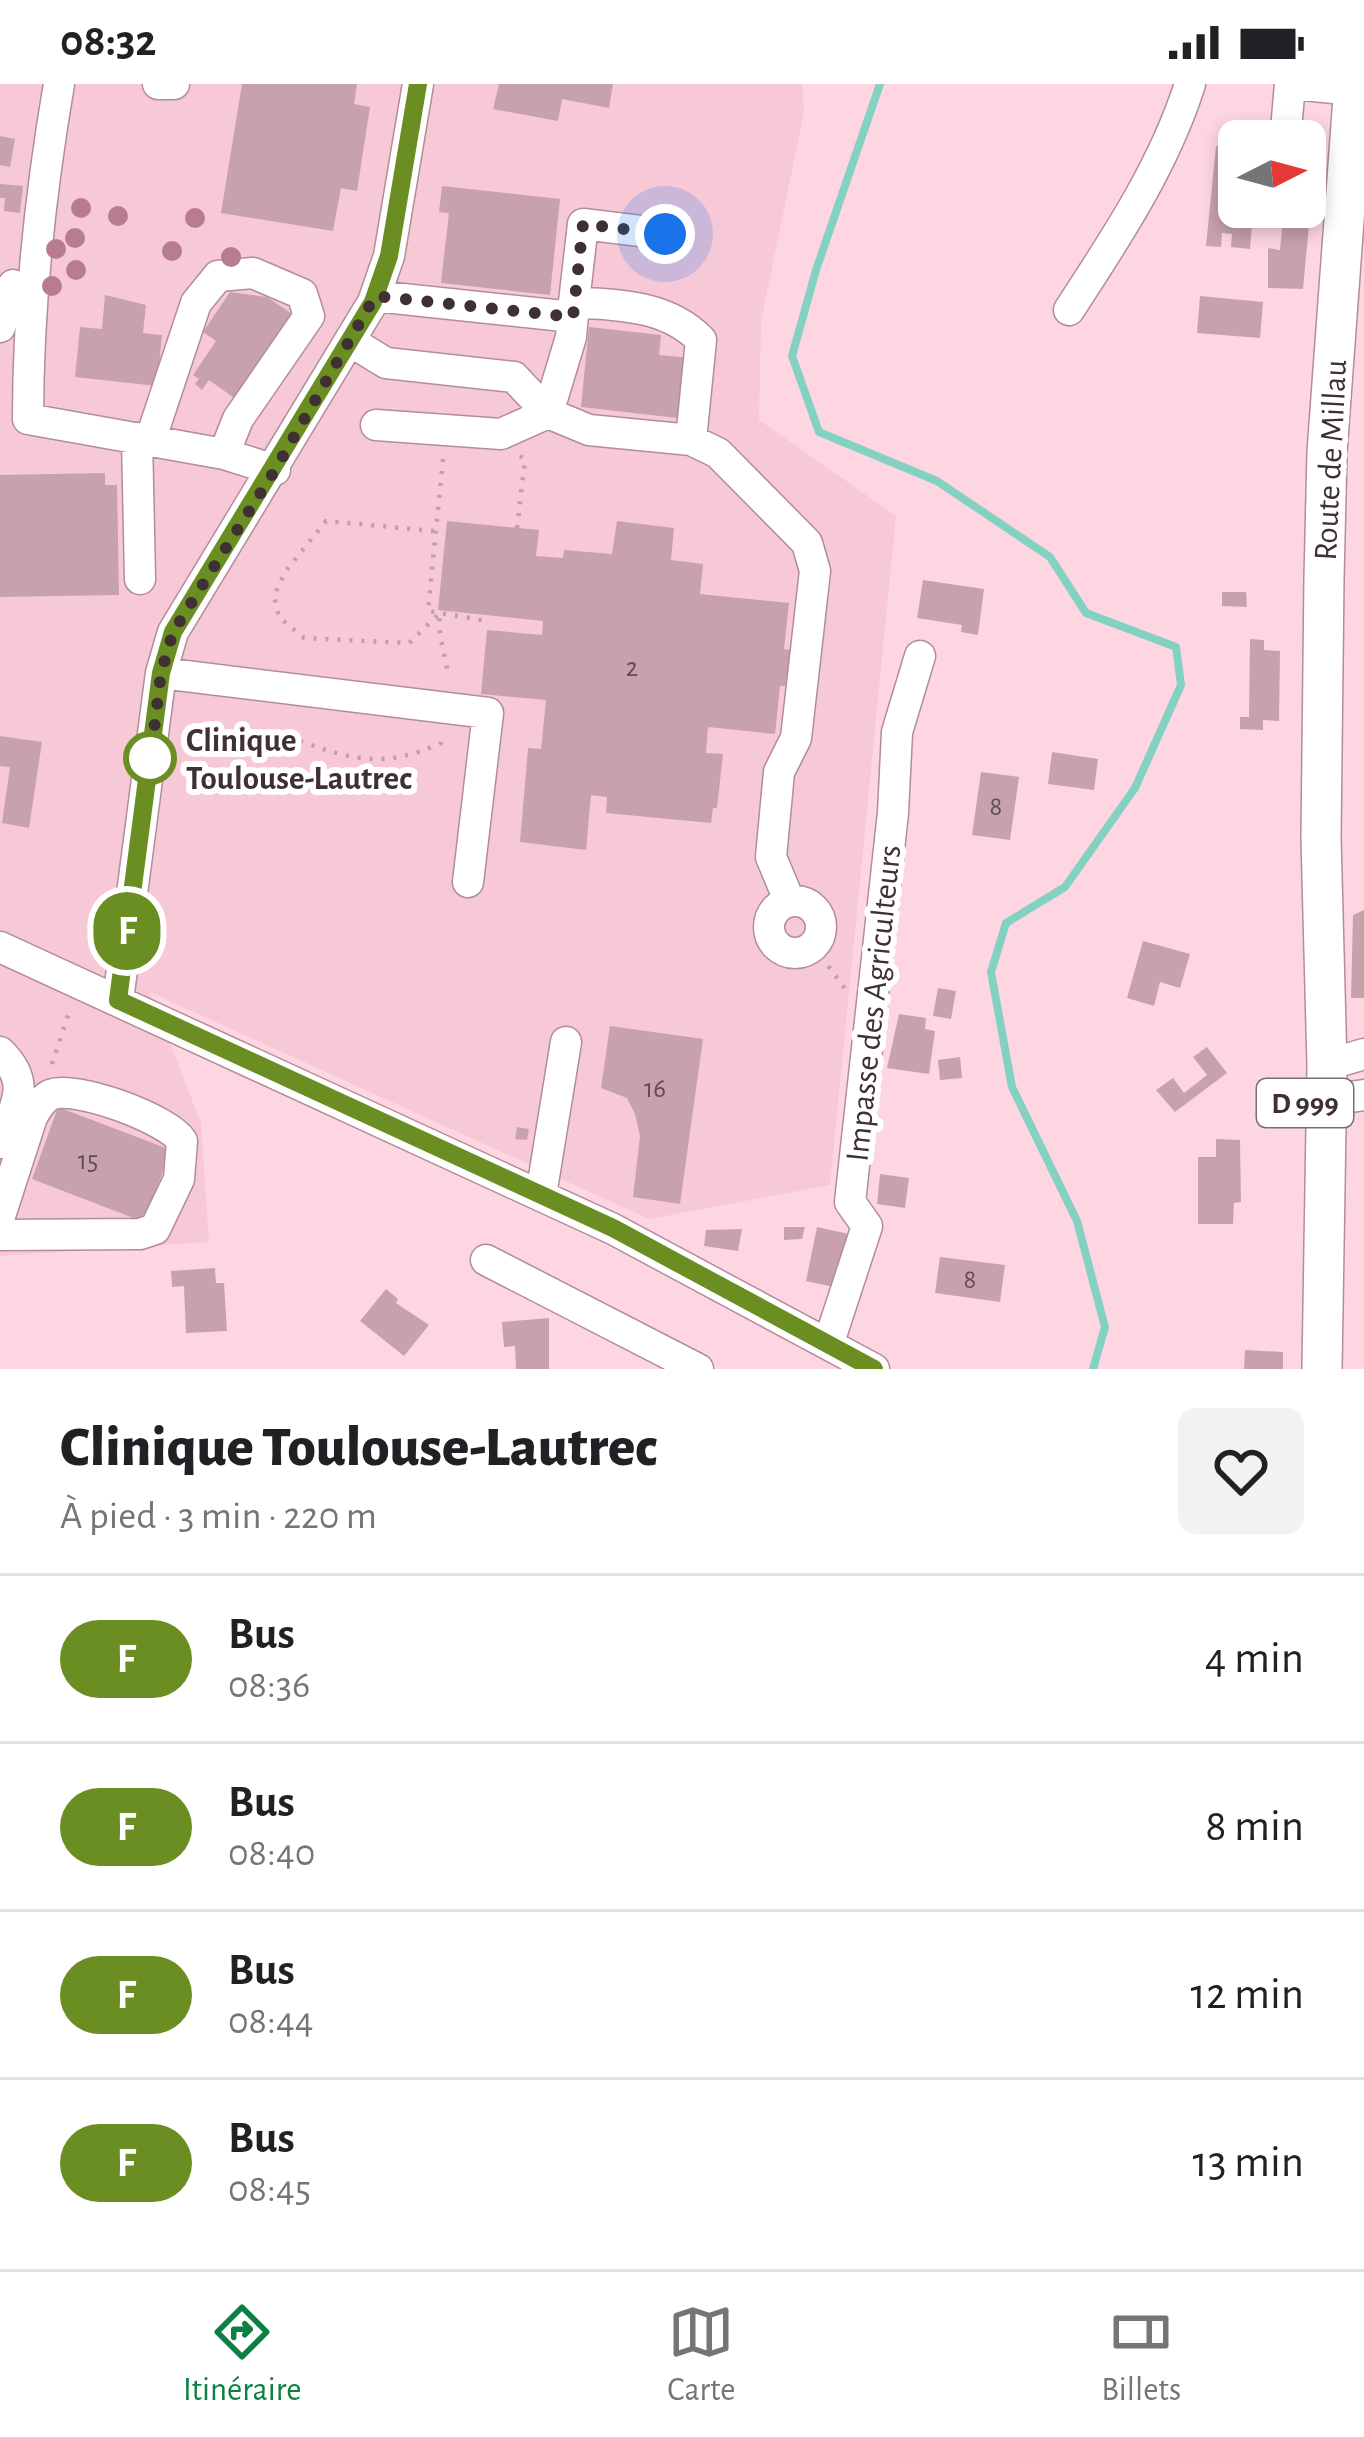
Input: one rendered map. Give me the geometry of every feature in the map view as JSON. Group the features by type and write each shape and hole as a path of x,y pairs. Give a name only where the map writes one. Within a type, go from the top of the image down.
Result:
{"main road":[{"name":"Route de Millau","path":"1322,1369 1337,1083 1321,838 1327,452 1355,179 1354,87"},
{"name":"Route de Millau","path":"1298,1369 1337,1083"}],"street":[{"path":"0,327 16,285 59,84"},
{"path":"158,84 174,84"},
{"path":"118,1000 161,673 173,632 275,470 375,296 389,256 418,84"},
{"path":"1069,310 1174,134 1190,84"},
{"path":"1287,120 1291,84 1354,87"},
{"path":"376,425 501,434 548,413 571,337 583,224 665,234"},
{"path":"140,579 143,440 196,303 218,276 253,273 302,294 308,316 238,419 224,454"},
{"path":"16,285 28,337 28,419 224,454 275,470"},
{"path":"375,296 573,309 649,308 692,330 701,340 691,440"},
{"path":"350,341 386,363 514,377 548,413 590,430 691,440 718,453 807,543 814,571 796,738 779,772 771,857 789,900 769,921 776,944 787,953 814,947"},
{"name":"Impasse des Agriculteurs","path":"830,1342 867,1226 850,1202 893,813 897,732 920,656"},
{"path":"161,673 488,713 468,882"},
{"path":"0,947 541,1195 874,1369"},
{"path":"541,1195 566,1042"},
{"path":"0,1052 18,1070 20,1090 0,1145"},
{"path":"0,1216 39,1103 52,1094 71,1091 165,1124 182,1141 179,1179 155,1229 140,1234 0,1235"},
{"path":"486,1260 698,1369"}],"path":[{"path":"446,430 428,611 488,621"},
{"path":"501,434 525,460 517,528"},
{"path":"434,531 326,521 285,572 274,596 279,616 304,638 409,643 440,613"},
{"path":"300,741 374,761 410,757 441,743 448,682 445,644 438,629 440,613"},
{"path":"814,947 870,1022"},
{"path":"39,1103 79,982"}],"shaded area":[{"path":"0,84 802,84 804,112 761,321 759,420 896,516 830,1185 649,1219 150,992 201,1123 209,1242 0,1256"}],"building":[{"path":"242,84 357,84 354,104 370,107 357,191 341,188 333,231 221,213"},
{"path":"499,84 613,84 609,108 562,99 558,121 493,109"},
{"path":"0,136 15,139 10,167 0,165"},
{"path":"1218,146 1218,228 1252,228 1250,249 1231,247 1232,234 1222,233 1221,247 1206,246"},
{"path":"0,184 23,186 20,213 4,211"},
{"path":"442,186 560,199 550,295 441,283 449,213 439,212"},
{"path":"1282,228 1309,228 1303,289 1268,288 1268,248 1280,250"},
{"path":"230,292 267,297 295,316 237,400 209,380 202,390 193,375 216,341 203,332"},
{"path":"105,295 146,305 143,333 162,335 157,386 75,377 80,327 102,329"},
{"path":"1200,296 1263,302 1260,338 1197,333"},
{"path":"589,327 661,335 659,355 692,358 686,419 581,407"},
{"path":"105,473 105,485 117,485 119,595 0,597 0,475"},
{"path":"447,521 539,530 536,556 563,558 564,550 612,554 617,521 674,528 671,560 703,564 700,594 789,603 784,649 791,650 787,686 780,686 775,734 708,727 706,753 723,754 711,823 606,813 607,797 591,795 586,850 520,842 528,748 541,749 546,700 481,694 487,630 542,635 543,621 438,610"},
{"path":"923,580 984,589 978,635 961,632 962,625 917,618"},
{"path":"1222,592 1246,592 1247,607 1222,606"},
{"path":"1250,639 1264,640 1264,650 1280,651 1279,721 1263,720 1263,730 1240,729 1240,717 1249,717"},
{"path":"0,736 42,742 29,828 2,823 10,767 0,766"},
{"path":"1052,752 1098,759 1094,790 1048,784"},
{"path":"981,772 1019,777 1010,840 972,835"},
{"path":"1364,910 1364,998 1351,998 1353,915"},
{"path":"1143,941 1190,954 1180,988 1160,982 1154,1006 1127,998"},
{"path":"938,988 956,991 951,1019 933,1016"},
{"path":"899,1014 926,1018 925,1029 935,1031 929,1074 887,1068"},
{"path":"610,1026 703,1039 680,1204 633,1197 640,1136 635,1114 627,1098 601,1088"},
{"path":"1207,1047 1227,1073 1175,1112 1156,1090 1173,1078 1184,1093 1207,1075 1193,1057"},
{"path":"960,1057 962,1078 940,1080 938,1060"},
{"path":"58,1107 171,1150 144,1222 32,1179"},
{"path":"517,1127 529,1129 527,1140 515,1139"},
{"path":"1216,1139 1240,1140 1241,1202 1234,1203 1233,1224 1198,1224 1198,1157 1216,1157"},
{"path":"880,1174 909,1178 905,1208 877,1204"},
{"path":"784,1227 805,1227 802,1239 784,1240"},
{"path":"817,1227 849,1234 838,1288 806,1281"},
{"path":"742,1229 738,1251 704,1246 706,1230"},
{"path":"940,1257 1005,1265 1000,1302 935,1293"},
{"path":"215,1268 216,1283 224,1283 227,1331 186,1333 184,1286 172,1287 171,1271"},
{"path":"386,1289 398,1299 396,1303 429,1325 404,1356 360,1321"},
{"path":"549,1318 549,1369 516,1369 515,1346 504,1347 502,1322"},
{"path":"1245,1350 1283,1352 1283,1369 1244,1369"}],"waterway":[{"path":"880,84 816,270 792,356 819,432 937,481 1050,557 1086,613 1176,647 1181,685 1135,788 1065,887 1006,923 991,972 1012,1087 1077,1221 1105,1327 1093,1369"}],"bus line":[{"name":"F","path":"418,84 389,256 373,302 173,632 161,673 118,1000 613,1228 874,1369"}],"place":[{"name":"Clinique Toulouse-Lautrec","path":"150,758"}],"route":[{"path":"150,758 150,763 161,673 173,632 275,470 375,296 573,317 583,224 665,234"}]}
